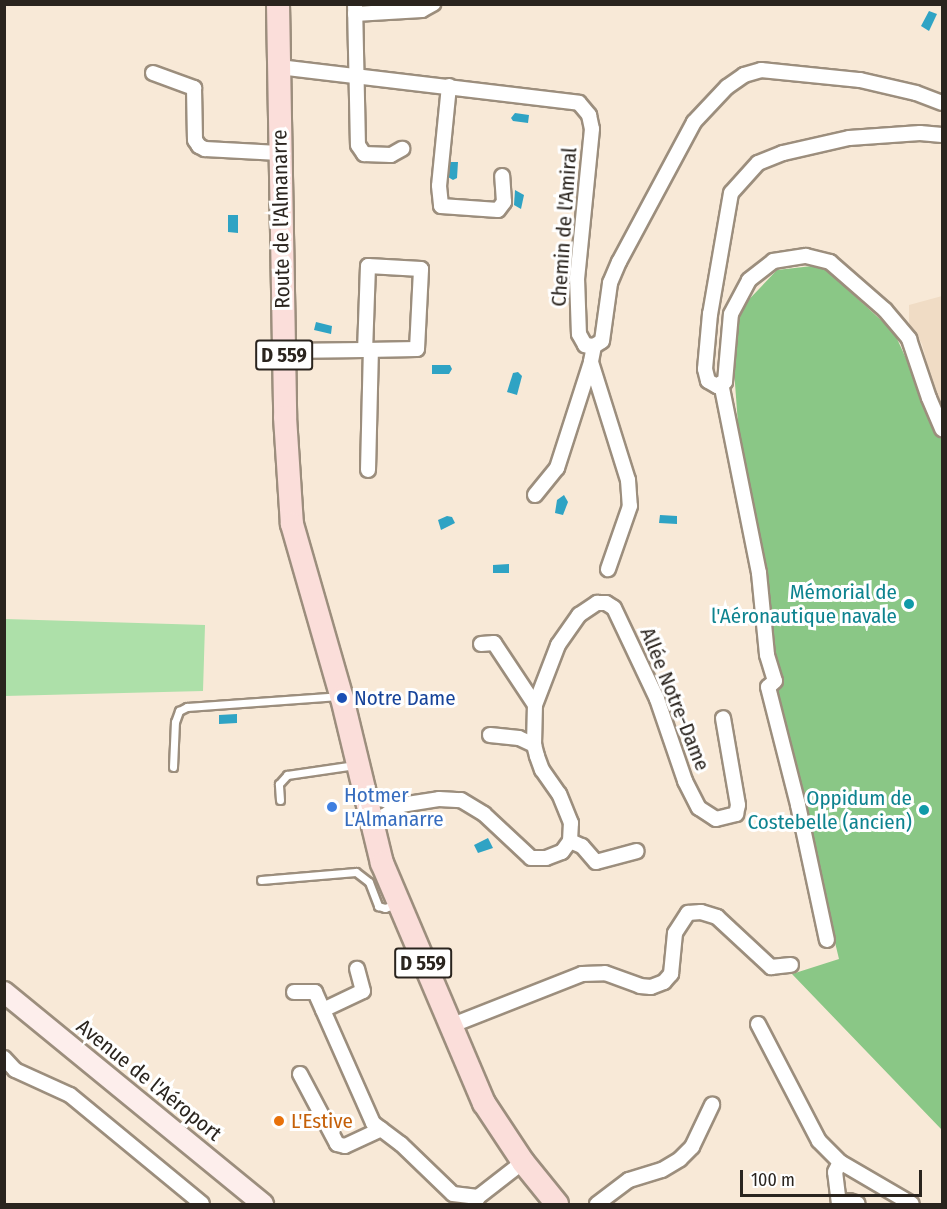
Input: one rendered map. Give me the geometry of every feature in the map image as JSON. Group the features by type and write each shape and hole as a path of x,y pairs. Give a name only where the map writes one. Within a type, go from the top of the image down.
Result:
{"main road":[{"name":"Route de l'Almanarre","path":"278,4 286,470 292,524 341,696 382,863 484,1103 522,1162 557,1204"},
{"name":"Avenue de l'Aéroport","path":"4,992 263,1204"}],"street":[{"path":"402,149 391,155 364,154 357,145 355,9 422,10 433,4"},
{"name":"Chemin de l'Amiral","path":"279,68 355,74 579,103 589,115 592,129 577,278 579,334 585,345 594,346"},
{"path":"535,495 557,468 594,346 602,341 610,283 625,252 694,122 736,81 744,75 761,70 860,80 916,93 942,103"},
{"path":"153,73 194,88 195,140 199,146 205,149 279,153"},
{"path":"450,86 439,186 441,206 498,210 504,202 502,176"},
{"path":"942,135 920,133 849,138 783,153 758,163 731,192 710,314 705,369 708,381 717,386 725,382 731,314 749,280 773,261 806,256 830,262 885,310 909,339 942,429"},
{"path":"284,351 368,350 417,349 421,269 368,266 368,350 368,470"},
{"path":"591,362 628,480 630,507 608,569"},
{"path":"721,383 759,573 767,655 775,681 768,687 798,805 827,940"},
{"name":"Allée Notre-Dame","path":"570,841 572,834 568,813 559,794 542,770 534,745 535,705 558,645 579,615 591,606 606,603 614,608 657,699 685,781 699,808 716,819 736,814 738,804 723,718"},
{"path":"481,644 495,643 535,705"},
{"path":"490,735 519,738 534,745"},
{"path":"368,811 381,799 401,805 439,799 461,801 484,814 531,858 554,856 562,852 570,841 582,846 596,862 637,851"},
{"path":"450,1026 582,974 605,973 640,987 651,987 664,982 671,974 675,933 688,913 701,912 717,917 771,967 791,965"},
{"path":"323,1010 363,991 357,969"},
{"path":"294,992 315,992 374,1123 401,1144 453,1194 476,1201 522,1162"},
{"path":"758,1024 819,1141 840,1162 912,1204"},
{"path":"4,1058 15,1070 70,1095 202,1204"},
{"path":"300,1074 337,1144 345,1146 381,1129"},
{"path":"597,1204 628,1180 662,1170 680,1159 692,1147 712,1105"},
{"path":"840,1162 835,1172 840,1203 849,1201 858,1204"}],"lane":[{"path":"173,767 175,722 179,711 187,707 331,699 341,696"},
{"path":"280,800 279,784 287,776 357,765"},
{"path":"261,880 356,872 369,882 378,906 385,908 398,903"}],"shaded area":[{"path":"942,296 942,407 936,397 922,344 909,323 909,305"}],"green space":[{"path":"821,265 894,332 942,438 942,1130 792,974 839,959 782,723 747,546 734,370 737,312 777,270"},
{"path":"5,619 205,625 203,691 5,696"}],"water":[{"path":"929,11 937,14 929,31 921,26"},
{"path":"515,113 529,115 528,123 513,121 511,118"},
{"path":"450,162 458,162 457,178 453,180 448,177"},
{"path":"515,190 524,195 521,209 514,205"},
{"path":"228,215 238,215 238,233 228,232"},
{"path":"316,322 332,326 331,334 314,330"},
{"path":"432,365 450,365 452,369 449,374 432,374"},
{"path":"518,372 522,376 517,395 507,392 513,373"},
{"path":"564,495 568,502 563,515 555,513 557,500"},
{"path":"660,515 677,516 677,524 659,523"},
{"path":"447,516 452,517 455,523 441,530 438,520"},
{"path":"509,564 509,573 493,573 493,565"},
{"path":"237,714 237,723 219,724 219,715"},
{"path":"488,838 493,848 478,853 474,845"}],"place":[{"name":"Mémorial de l'Aéronautique navale","path":"909,604"},
{"name":"Notre Dame","path":"342,698"},
{"name":"Hotmer L'Almanarre","path":"332,807"},
{"name":"Oppidum de Costebelle (ancien)","path":"924,810"},
{"name":"L'Estive","path":"279,1121"}]}
